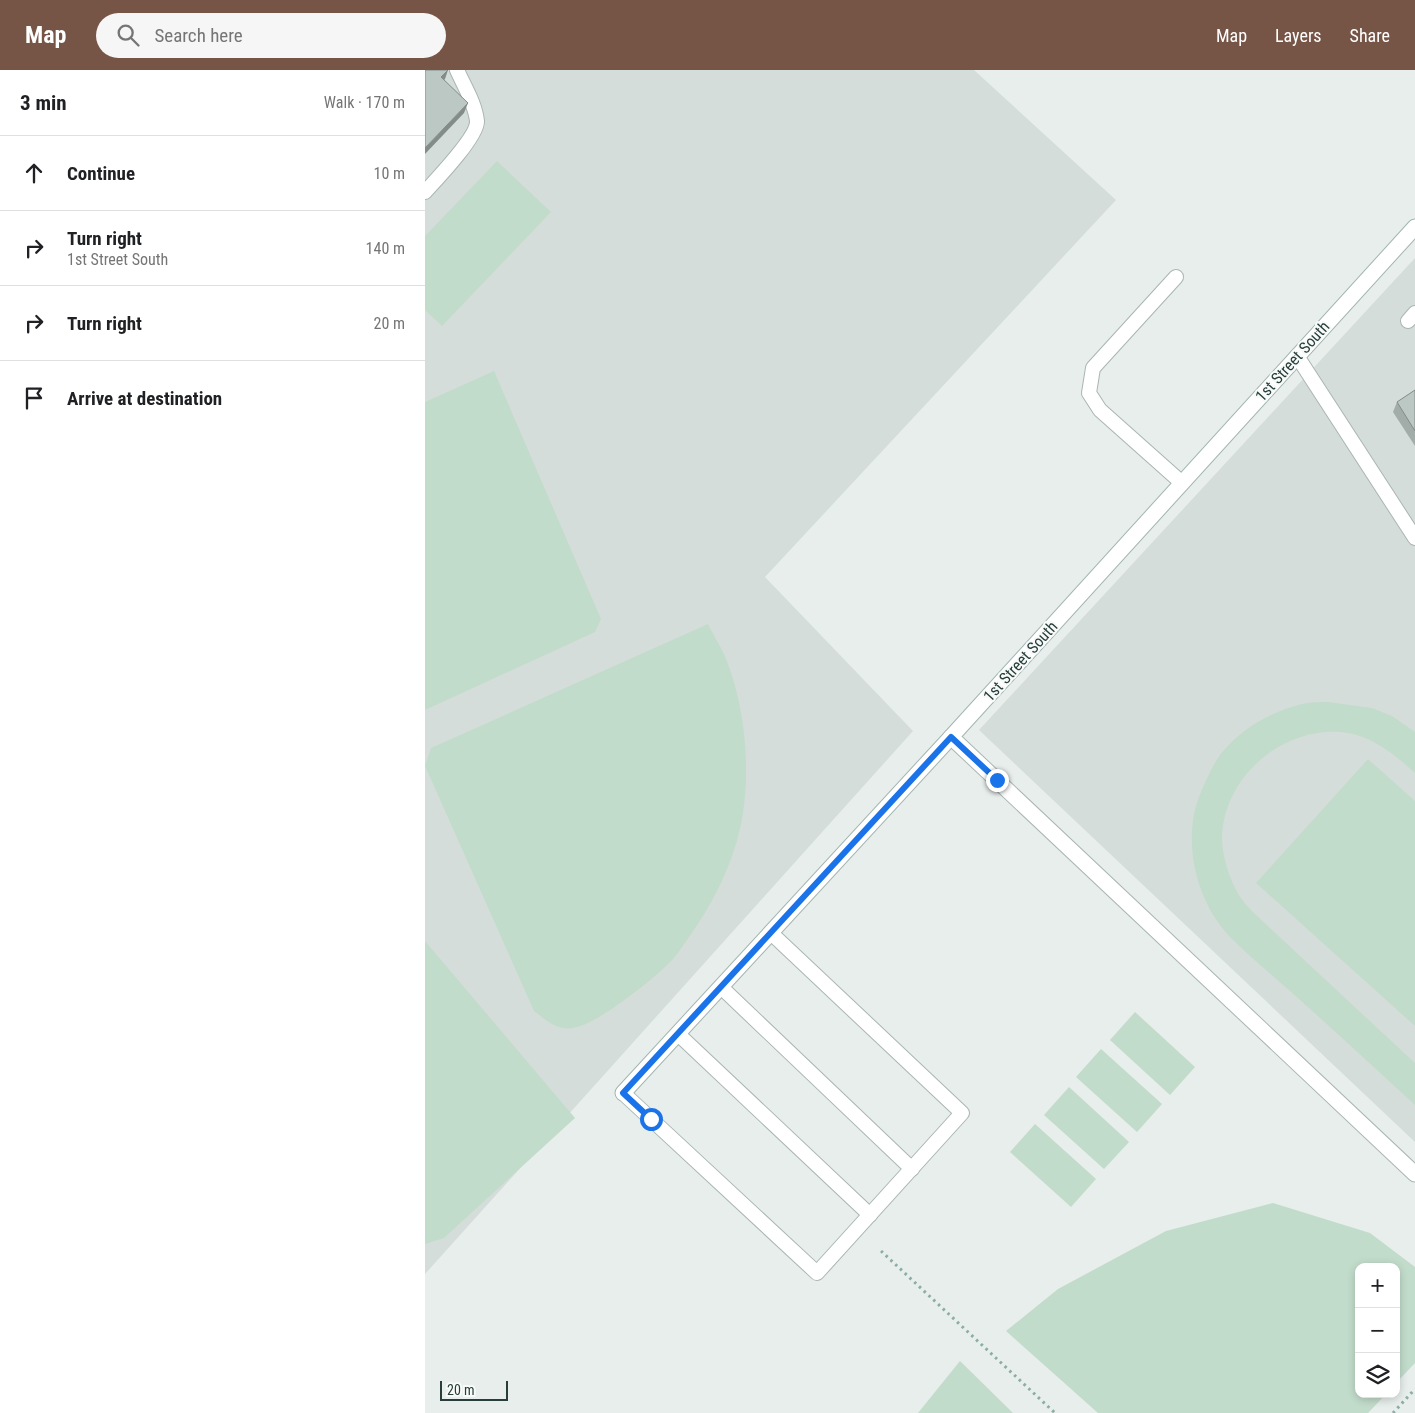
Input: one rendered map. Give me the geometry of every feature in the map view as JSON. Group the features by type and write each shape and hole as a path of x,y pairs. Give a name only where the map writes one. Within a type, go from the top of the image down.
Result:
{"street":[{"name":"1st Street South","path":"623,1093 951,737 1415,227"},
{"path":"951,737 1415,1174"}],"lane":[{"path":"425,192 470,139 477,123 473,107 457,70"},
{"path":"1177,277 1093,368 1089,393 1100,410 1182,482"},
{"path":"1297,356 1415,538"},
{"path":"623,1093 817,1273 963,1113 771,933"},
{"path":"721,987 912,1169"},
{"path":"678,1034 870,1215"}],"path":[{"path":"881,1251 1055,1413"},
{"path":"1393,1413 1415,1390"}],"shaded area":[{"path":"425,70 974,70 1116,200 765,577 913,731 425,1274"},
{"path":"1415,258 1415,1142 979,730"}],"green space":[{"path":"497,161 551,212 442,326 425,310 425,236"},
{"path":"494,371 601,619 595,632 425,710 425,402"},
{"path":"708,624 724,654 731,674 742,718 745,740 746,786 744,808 736,844 726,872 697,925 666,966 636,992 595,1019 576,1027 559,1027 534,1011 425,766 431,748"},
{"path":"1328,702 1372,708 1392,716 1415,732 1415,773 1381,746 1351,734 1340,732 1318,733 1297,738 1277,748 1260,760 1245,776 1233,795 1225,815 1222,837 1225,860 1237,892 1250,909 1415,1063 1415,1105 1230,937 1203,895 1194,863 1192,830 1195,808 1210,772 1226,748 1248,728 1274,714 1305,703"},
{"path":"1368,759 1415,801 1415,1026 1256,883"},
{"path":"425,941 575,1118 444,1238 425,1244"},
{"path":"1135,1012 1195,1067 1170,1095 1110,1040"},
{"path":"1101,1049 1162,1104 1137,1132 1076,1077"},
{"path":"1069,1087 1129,1142 1104,1169 1044,1115"},
{"path":"1035,1124 1096,1179 1071,1207 1010,1152"},
{"path":"1273,1203 1370,1233 1415,1267 1415,1363 1400,1379 1400,1263 1355,1263 1355,1398 1382,1398 1368,1413 1098,1413 1006,1331 1058,1289 1166,1231"},
{"path":"960,1361 1013,1413 918,1413"}],"building":[{"path":"425,70 448,70 441,77 468,103 425,148"},
{"path":"1415,390 1415,431 1397,402"}],"route":[{"path":"651,1119 623,1093 951,737 997,780"}]}
